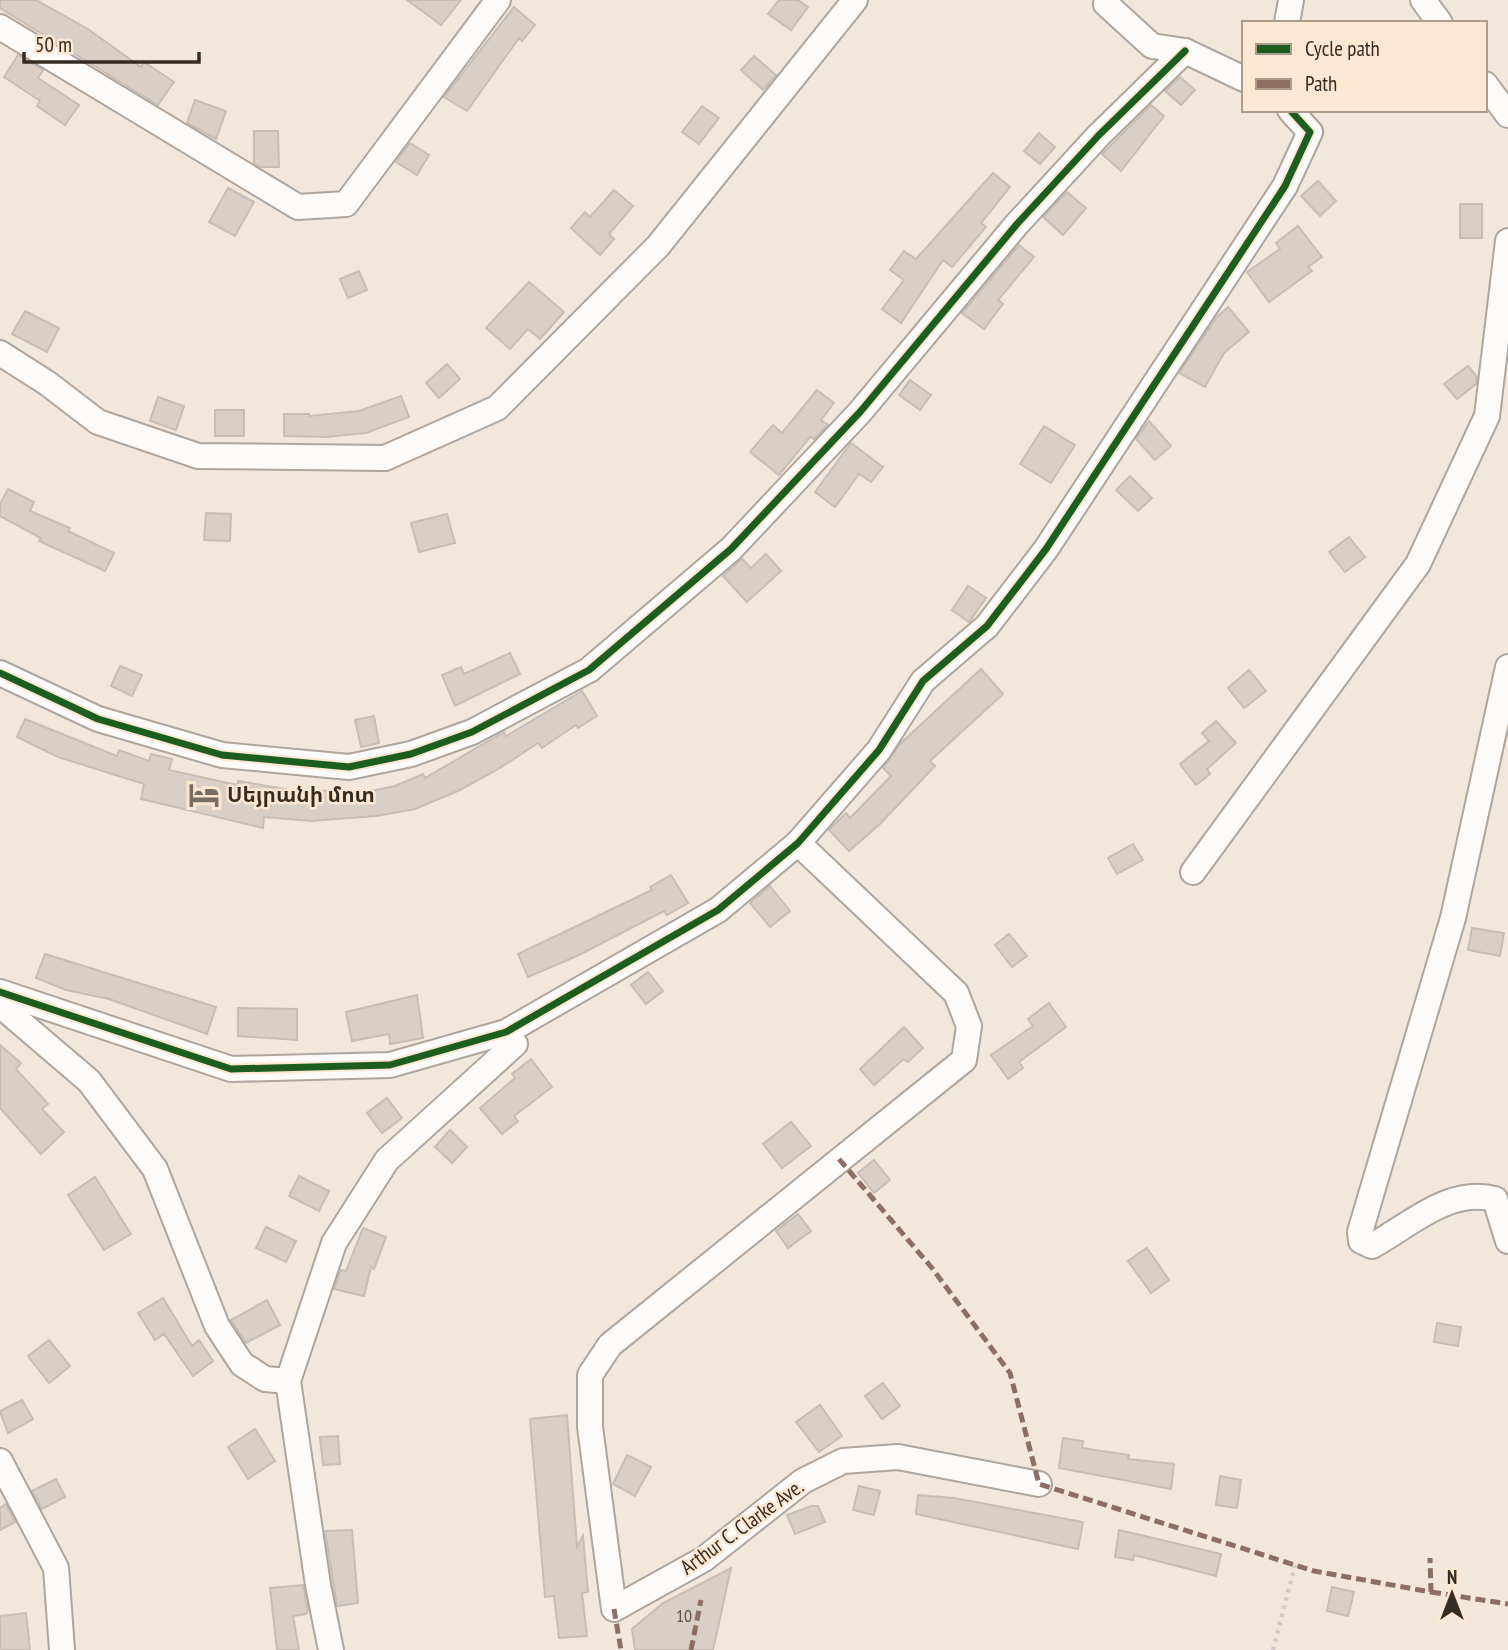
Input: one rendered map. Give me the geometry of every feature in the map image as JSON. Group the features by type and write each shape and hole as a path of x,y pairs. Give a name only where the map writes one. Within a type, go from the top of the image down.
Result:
{"street":[{"path":"0,27 298,206 346,204 498,0"},
{"path":"0,354 47,383 98,422 198,456 385,458 497,408 657,246 855,0"},
{"path":"1107,0 1107,4 1152,46 1185,51 1242,78"},
{"path":"1287,21 1291,0"},
{"path":"1423,0 1439,21"},
{"path":"0,673 98,719 222,755 349,767 411,754 460,736 531,701 589,670 731,549 860,412 1017,224 1099,135 1185,51"},
{"path":"1487,87 1508,115"},
{"path":"0,992 231,1069 390,1065 506,1032 718,909 798,843 879,751 923,681 987,626 1046,549 1285,186 1310,132 1292,112"},
{"path":"1192,872 1418,564 1488,416 1508,241"},
{"path":"1508,667 1453,918 1360,1232 1361,1241 1372,1246 1450,1199 1480,1195 1496,1199 1508,1241"},
{"name":"Arthur C. Clarke Ave.","path":"798,843 956,993 969,1026 964,1060 610,1345 590,1375 590,1427 614,1609 704,1559 803,1480 843,1461 898,1457 1039,1484"},
{"path":"0,1005 89,1080 155,1169 218,1326 242,1364 265,1379 288,1381"},
{"path":"331,1650 318,1585 288,1381 334,1243 387,1160 515,1044"},
{"path":"0,1461 56,1568 62,1650"}],"path":[{"path":"1273,1650 1295,1565"}],"building":[{"path":"0,0 36,0 88,29 141,67 144,62 174,82 158,105 0,8"},
{"path":"407,0 461,0 441,25"},
{"path":"779,0 798,0 808,7 791,30 768,14"},
{"path":"514,7 535,25 522,41 519,38 467,111 444,97"},
{"path":"18,55 43,70 38,78 79,105 65,125 37,106 40,101 4,77"},
{"path":"754,56 776,75 763,90 741,70"},
{"path":"1180,77 1195,90 1181,105 1165,91"},
{"path":"195,100 226,111 216,139 187,123"},
{"path":"1151,105 1164,116 1121,171 1102,154"},
{"path":"702,106 719,118 699,144 682,132"},
{"path":"254,131 278,131 279,167 261,167 254,163"},
{"path":"1039,133 1055,147 1040,164 1024,151"},
{"path":"410,143 429,155 417,175 396,162"},
{"path":"993,173 1010,187 981,223 986,227 952,267 943,260 901,323 882,309 904,280 890,270 904,251 916,259"},
{"path":"1318,181 1336,201 1320,216 1301,196"},
{"path":"228,188 254,202 235,236 209,222"},
{"path":"614,190 633,206 609,234 614,239 600,255 571,228 585,212 590,217"},
{"path":"1067,192 1086,208 1063,235 1043,217"},
{"path":"1460,204 1482,204 1482,238 1460,238"},
{"path":"1298,226 1322,257 1308,267 1312,271 1269,302 1247,272 1280,249 1276,243"},
{"path":"1019,245 1034,257 998,300 1003,304 984,329 962,313"},
{"path":"359,271 367,290 348,298 340,279"},
{"path":"529,282 564,312 540,339 528,329 510,349 486,328"},
{"path":"1228,307 1249,332 1224,353 1205,387 1179,373 1217,317"},
{"path":"25,311 59,328 47,352 12,334"},
{"path":"447,364 460,379 439,398 426,383"},
{"path":"1468,366 1477,377 1476,384 1457,399 1444,384"},
{"path":"910,380 931,395 920,410 899,395"},
{"path":"817,390 834,403 821,420 828,425 814,439 810,437 779,475 750,452 773,425 782,433"},
{"path":"401,396 409,417 366,433 325,437 284,436 284,414 309,416 359,411"},
{"path":"158,397 184,406 176,430 150,421"},
{"path":"215,410 244,410 244,436 215,436"},
{"path":"1149,421 1171,446 1155,460 1136,439"},
{"path":"1044,426 1075,445 1051,483 1020,464"},
{"path":"851,443 883,467 871,482 859,474 835,507 815,492"},
{"path":"1130,476 1152,498 1138,511 1116,490"},
{"path":"8,489 34,502 30,511 70,528 68,531 114,553 105,571 39,541 41,538 0,516 0,504"},
{"path":"206,513 231,514 230,541 204,540"},
{"path":"447,514 455,543 419,552 411,523"},
{"path":"1349,537 1365,557 1345,572 1329,552"},
{"path":"766,554 781,571 747,602 723,576 742,559 751,568"},
{"path":"968,586 986,598 969,622 952,610"},
{"path":"510,653 520,674 455,706 442,675 461,667 464,674"},
{"path":"120,666 142,675 132,696 111,686"},
{"path":"981,669 1003,694 930,761 935,766 879,825 849,851 829,830 846,813 850,818 891,776 883,768 900,744"},
{"path":"1249,670 1266,691 1244,708 1228,688"},
{"path":"582,691 597,716 578,728 576,725 542,748 538,743 460,790 415,809 376,816 311,821 264,817 263,828 141,799 144,784 58,757 17,737 25,719 117,756 119,750 149,761 151,754 172,759 169,770 237,785 238,781 291,790 342,791 343,797 395,786 423,774 425,778 504,732 506,736"},
{"path":"374,716 379,743 361,747 355,720"},
{"path":"1216,721 1236,743 1207,769 1210,774 1196,785 1180,764 1209,741 1202,733"},
{"path":"1133,844 1143,860 1117,874 1108,858"},
{"path":"671,875 688,903 667,915 664,911 577,956 528,977 518,954 652,890 650,887"},
{"path":"770,886 790,911 770,927 750,903"},
{"path":"1472,928 1504,933 1500,956 1468,950"},
{"path":"1009,934 1027,956 1012,967 995,945"},
{"path":"45,954 216,1007 207,1034 109,999 66,990 36,978"},
{"path":"648,972 663,991 646,1004 631,985"},
{"path":"417,995 423,1038 390,1044 389,1034 352,1041 346,1012"},
{"path":"1049,1003 1066,1027 1019,1062 1023,1068 1008,1079 991,1055 1033,1026 1028,1019"},
{"path":"238,1008 297,1009 297,1040 238,1036"},
{"path":"904,1027 923,1048 908,1062 904,1059 874,1085 860,1069"},
{"path":"0,1045 21,1063 16,1069 48,1104 42,1109 64,1132 41,1154 0,1108"},
{"path":"531,1059 552,1087 514,1116 518,1121 502,1134 480,1108 515,1078 512,1074"},
{"path":"387,1098 402,1118 382,1133 367,1113"},
{"path":"791,1122 811,1146 782,1168 763,1144"},
{"path":"450,1130 467,1147 452,1163 435,1147"},
{"path":"874,1160 890,1180 874,1193 858,1173"},
{"path":"299,1176 329,1191 319,1211 289,1196"},
{"path":"95,1177 131,1234 104,1250 68,1195"},
{"path":"798,1214 811,1231 788,1248 776,1231"},
{"path":"266,1227 296,1241 286,1262 256,1248"},
{"path":"363,1228 386,1237 374,1269 371,1267 364,1296 334,1289 341,1270 346,1271"},
{"path":"1147,1248 1169,1280 1151,1293 1128,1261"},
{"path":"163,1298 192,1346 199,1340 213,1361 193,1376 164,1334 155,1340 138,1313"},
{"path":"267,1300 280,1325 246,1343 231,1320"},
{"path":"1437,1323 1461,1327 1458,1346 1434,1342"},
{"path":"49,1340 70,1366 49,1383 28,1356"},
{"path":"883,1383 900,1406 882,1419 865,1396"},
{"path":"22,1400 33,1419 8,1433 0,1411"},
{"path":"820,1405 842,1436 819,1452 796,1422"},
{"path":"567,1415 577,1547 583,1536 588,1592 582,1593 587,1636 559,1638 554,1596 545,1597 530,1419"},
{"path":"255,1429 275,1461 248,1479 228,1447"},
{"path":"338,1436 340,1464 323,1465 320,1437"},
{"path":"1063,1438 1083,1441 1082,1448 1129,1455 1128,1459 1174,1464 1171,1489 1059,1468"},
{"path":"627,1455 651,1467 635,1496 613,1484"},
{"path":"1220,1476 1241,1480 1237,1508 1216,1505"},
{"path":"56,1479 65,1497 42,1509 32,1491"},
{"path":"859,1486 880,1491 874,1515 853,1510"},
{"path":"918,1495 954,1498 1083,1522 1078,1549 916,1514"},
{"path":"6,1504 15,1522 0,1530 0,1508"},
{"path":"818,1506 825,1522 795,1534 787,1515"},
{"path":"352,1530 358,1603 337,1606 325,1531"},
{"path":"1119,1530 1221,1554 1216,1576 1134,1555 1133,1560 1115,1557"},
{"path":"731,1568 713,1650 635,1650 632,1629 663,1603"},
{"path":"303,1585 308,1610 306,1614 293,1616 299,1650 277,1650 270,1588"},
{"path":"1332,1587 1354,1592 1348,1616 1327,1611"},
{"path":"26,1613 30,1650 0,1650 0,1616"}],"marked path":[{"path":"839,1159 932,1268 1010,1373 1039,1484 1314,1571 1431,1592 1430,1558"},
{"path":"1431,1592 1508,1604"},
{"path":"691,1650 701,1600"},
{"path":"614,1609 621,1650"}],"cycle path":[{"path":"0,673 98,719 222,755 349,767 411,754 472,732 589,670 731,549 860,412 1017,224 1099,135 1185,51"},
{"path":"0,992 231,1069 390,1065 506,1032 718,910 798,843 879,750 923,681 987,626 1046,549 1285,186 1310,132 1292,112"}],"place":[{"name":"Սեյրանի մոտ","path":"204,795"}]}
